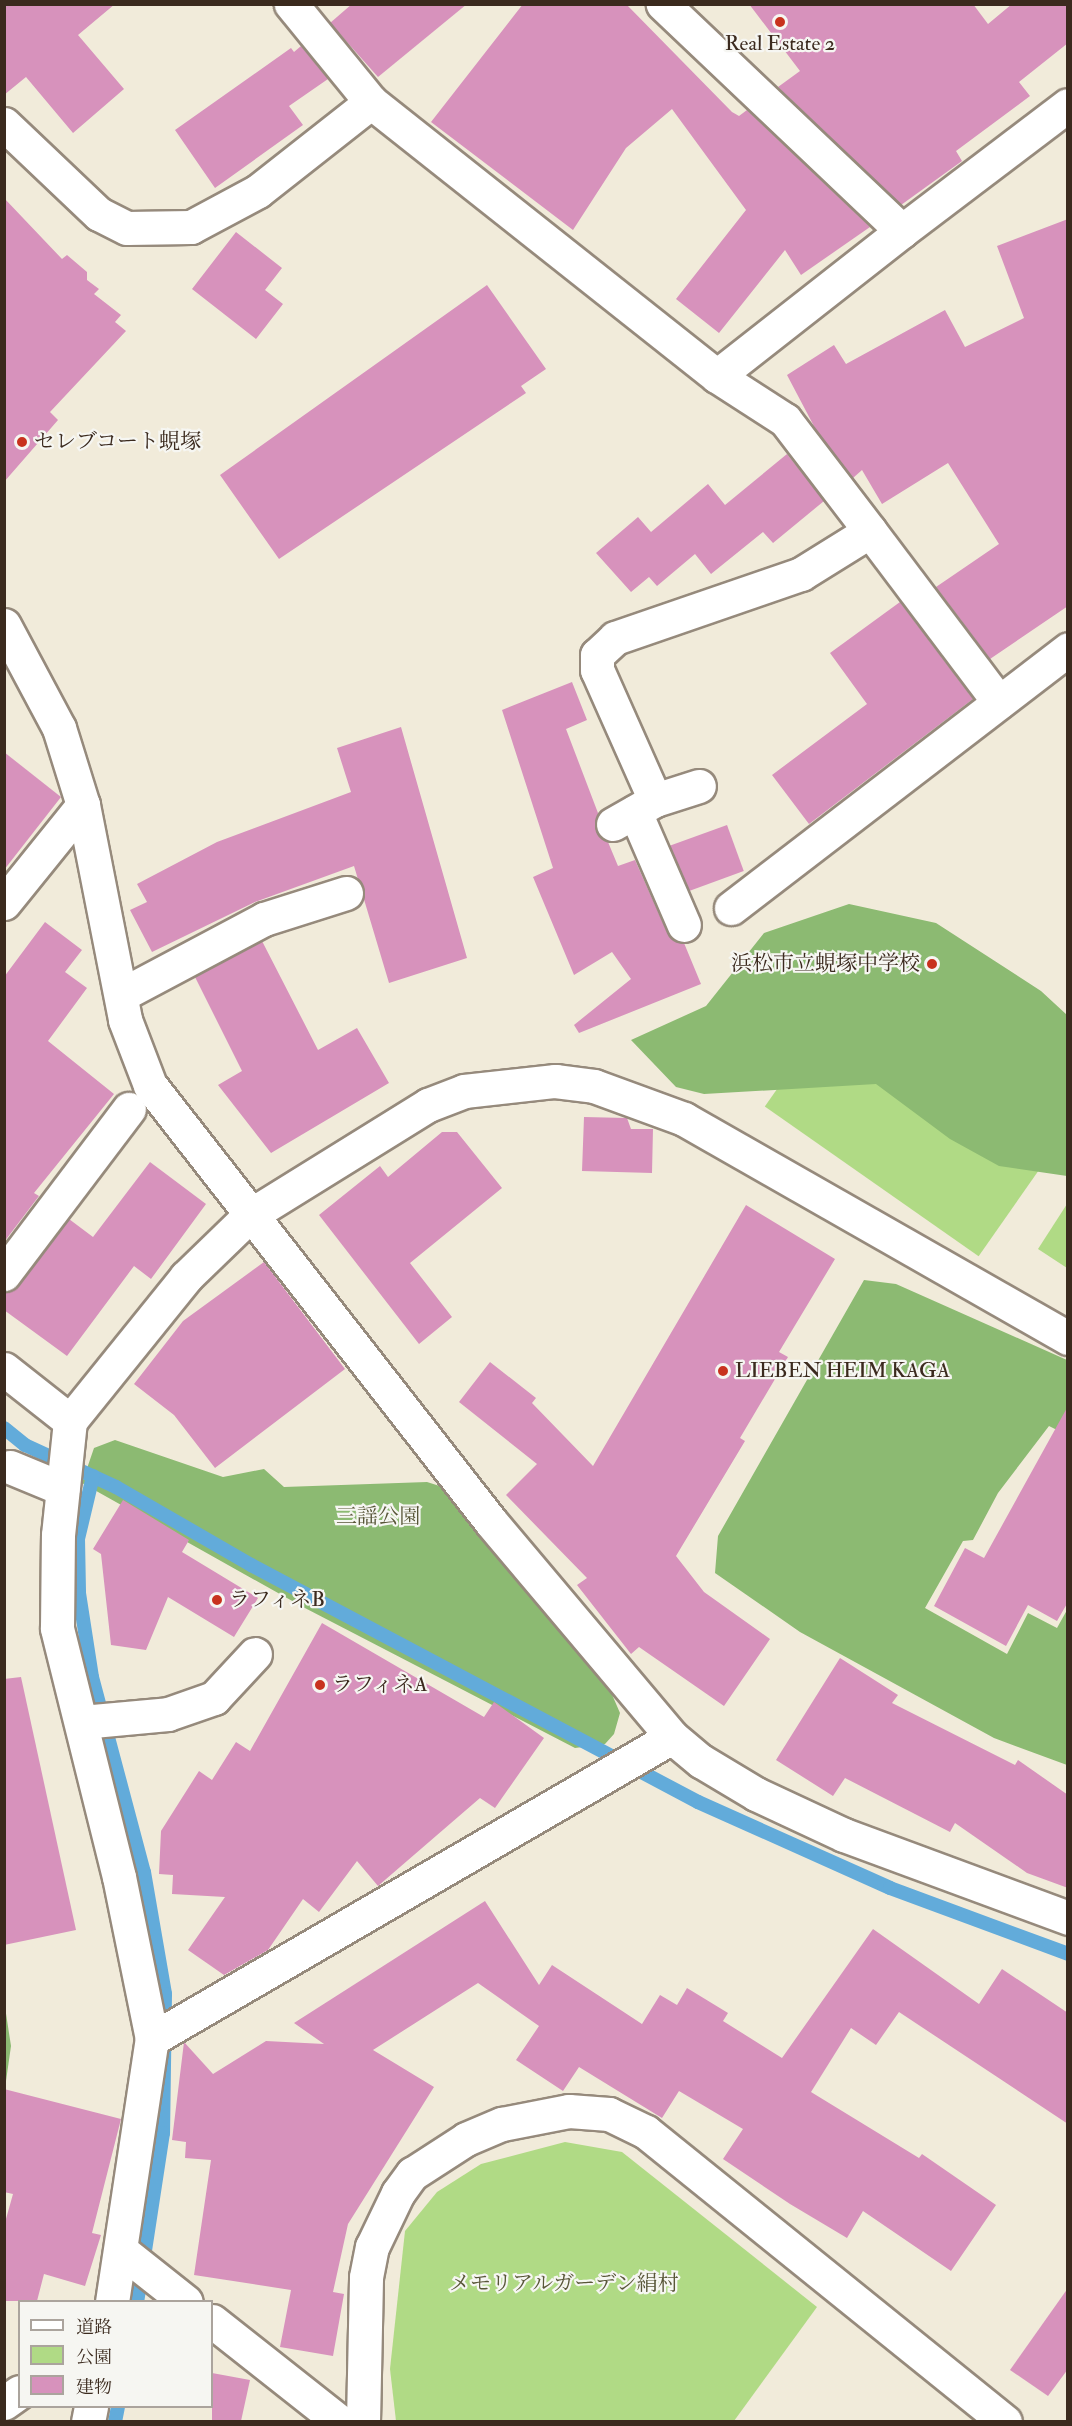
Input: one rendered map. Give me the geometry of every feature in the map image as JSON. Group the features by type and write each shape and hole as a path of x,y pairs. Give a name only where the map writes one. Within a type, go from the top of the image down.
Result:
{"street":[{"path":"291,4 371,102 717,376 785,420 999,702"},
{"path":"663,4 902,231"},
{"path":"4,124 99,214 127,228 191,226 258,191 371,102"},
{"path":"717,376 1068,105"},
{"path":"684,925 634,812 597,670 597,655 615,638 801,574 870,531"},
{"path":"4,625 59,728 83,806 121,995 150,1085 249,1216 491,1522 672,1737 756,1794 844,1835 1068,1918"},
{"path":"731,908 1068,649"},
{"path":"634,812 699,786"},
{"path":"4,903 83,806"},
{"path":"121,995 264,919 346,893"},
{"path":"113,2300 138,2264 156,2036 102,1719 57,1628 66,1460 148,1319 249,1216 428,1105 464,1091 514,1082 594,1086 684,1119 1068,1338"},
{"path":"4,1274 129,1109"},
{"path":"4,1369 66,1460"},
{"path":"10,1467 66,1460"},
{"path":"102,1719 168,1714 214,1698 255,1653"},
{"path":"156,2036 672,1737"},
{"path":"363,2421 366,2277 375,2239 398,2193 412,2174 466,2139 502,2124 569,2111 609,2114 646,2132 1005,2421"},
{"path":"138,2264 185,2300"},
{"path":"213,2322 340,2421"},
{"path":"4,2403 18,2393"}],"green space":[{"path":"849,904 936,923 1041,991 1067,1015 1067,1176 999,1166 950,1139 876,1084 704,1094 676,1087 631,1040 706,1006 764,933"},
{"path":"852,982 1066,1132 979,1256 765,1107"},
{"path":"1067,1204 1067,1268 1038,1249"},
{"path":"864,1280 896,1284 1067,1360 1067,1435 1049,1426 998,1493 973,1540 963,1541 925,1608 1007,1654 1028,1613 1057,1628 1067,1610 1067,1765 994,1738 800,1632 715,1573 718,1536"},
{"name":"三謡公園","path":"115,1440 223,1477 264,1469 284,1487 427,1482 449,1489 604,1676 620,1713 614,1734 605,1744 575,1748 303,1607 82,1483 94,1448"},
{"path":"4,2007 11,2046 5,2088"},
{"name":"メモリアルガーデン絹村","path":"565,2142 622,2152 817,2307 734,2421 396,2421 390,2369 405,2231 437,2192 481,2164"}],"building":[{"path":"4,4 115,4 78,35 124,89 73,133 26,77 4,95"},
{"path":"352,4 467,4 378,77 330,23"},
{"path":"523,4 626,4 732,112 739,116 747,110 870,227 801,275 785,250 719,333 676,299 746,210 672,109 626,148 573,230 431,122"},
{"path":"749,4 973,4 988,24 1012,4 1068,4 1068,43 1019,82 1030,96 956,151 962,161 901,205 778,87 800,71"},
{"path":"301,46 328,79 289,106 303,125 215,188 175,130 291,48 294,52"},
{"path":"4,198 62,259 67,255 87,272 87,280 99,289 94,294 121,315 115,322 126,331 50,412 58,420 4,482"},
{"path":"1068,219 1068,606 990,659 936,587 999,544 948,463 882,504 862,470 853,478 816,430 787,375 834,345 846,364 945,310 965,347 1024,318 997,246"},
{"path":"236,232 282,268 265,290 283,304 256,339 192,289"},
{"path":"487,285 546,369 521,386 526,393 279,559 220,475"},
{"path":"787,454 824,501 773,543 763,532 711,574 695,554 657,586 649,577 631,592 596,553 638,517 651,532 708,484 725,505"},
{"path":"900,602 973,699 809,824 772,775 867,704 830,653"},
{"path":"572,682 587,720 566,729 598,813 597,833 608,842 618,866 635,860 667,932 684,943 701,984 579,1033 574,1025 631,979 612,952 574,975 533,877 553,868 502,710"},
{"path":"401,727 467,958 389,983 354,866 255,902 152,952 130,910 147,902 137,884 217,842 351,792 337,748"},
{"path":"4,752 61,797 4,870"},
{"path":"727,825 744,871 686,892 670,846"},
{"path":"45,922 82,950 65,972 87,988 48,1041 114,1094 34,1193 39,1196 4,1242 4,977"},
{"path":"262,941 318,1050 357,1028 389,1083 271,1153 218,1085 242,1071 195,977"},
{"path":"584,1117 627,1118 631,1129 653,1129 652,1173 582,1171"},
{"path":"442,1132 457,1132 502,1188 410,1263 452,1317 419,1344 319,1215 380,1166 388,1177"},
{"path":"150,1162 206,1204 151,1279 134,1266 67,1356 4,1310 4,1292 19,1285 69,1219 93,1237"},
{"path":"746,1205 835,1259 779,1352 788,1357 740,1438 745,1441 676,1556 704,1592 770,1639 724,1706 639,1647 631,1654 577,1585 587,1578 506,1495 537,1464 459,1402 490,1362 536,1398 532,1403 593,1466"},
{"path":"264,1262 345,1369 215,1468 174,1415 134,1384 183,1321"},
{"path":"1068,1406 1068,1602 1057,1621 1028,1605 1006,1646 934,1606 965,1548 984,1558"},
{"path":"123,1500 189,1540 182,1552 258,1598 234,1637 168,1597 146,1650 111,1645 101,1554 93,1549"},
{"path":"322,1623 484,1717 494,1702 544,1738 495,1808 480,1798 378,1886 357,1861 319,1912 303,1899 268,1950 224,1975 188,1950 225,1897 172,1894 173,1875 159,1874 161,1831 199,1771 212,1780 236,1742 250,1751"},
{"path":"840,1658 898,1695 892,1703 1015,1765 1018,1760 1068,1795 1068,1888 1027,1873 955,1823 950,1832 845,1778 833,1796 776,1760"},
{"path":"21,1677 76,1930 4,1945 4,1679"},
{"path":"485,1901 539,1985 552,1965 642,2024 660,1995 677,2005 687,1988 728,2013 723,2021 782,2058 873,1929 979,2004 1002,1969 1068,2013 1068,2124 899,2012 876,2045 851,2028 811,2092 919,2158 922,2154 996,2205 951,2271 863,2211 847,2238 790,2204 723,2159 743,2129 679,2091 662,2118 579,2067 563,2091 516,2060 539,2026 478,1983 373,2050 434,2087 348,2224 333,2292 344,2294 333,2356 280,2347 291,2290 194,2275 211,2160 185,2158 186,2142 172,2140 184,2042 213,2074 266,2041 324,2044 294,2023"},
{"path":"4,2089 121,2119 92,2233 101,2235 85,2286 44,2274 37,2300 4,2301 4,2226 13,2194 4,2192"},
{"path":"1068,2288 1068,2369 1048,2396 1010,2370"},
{"path":"213,2373 250,2380 241,2421 212,2421"}],"waterway":[{"path":"4,1428 25,1445 116,1487 251,1565 698,1802 890,1888 1068,1954"},
{"path":"93,1476 78,1539 79,1593 92,1677 144,1872 165,1994 163,2133 137,2300"},
{"path":"115,2422 118,2408"}],"place":[{"name":"Real Estate 2","path":"780,22"},
{"name":"セレブコート蜆塚","path":"22,442"},
{"name":"浜松市立蜆塚中学校","path":"932,964"},
{"name":"LIEBEN HEIM KAGA","path":"723,1371"},
{"name":"ラフィネB","path":"217,1600"},
{"name":"ラフィネA","path":"320,1685"}]}
